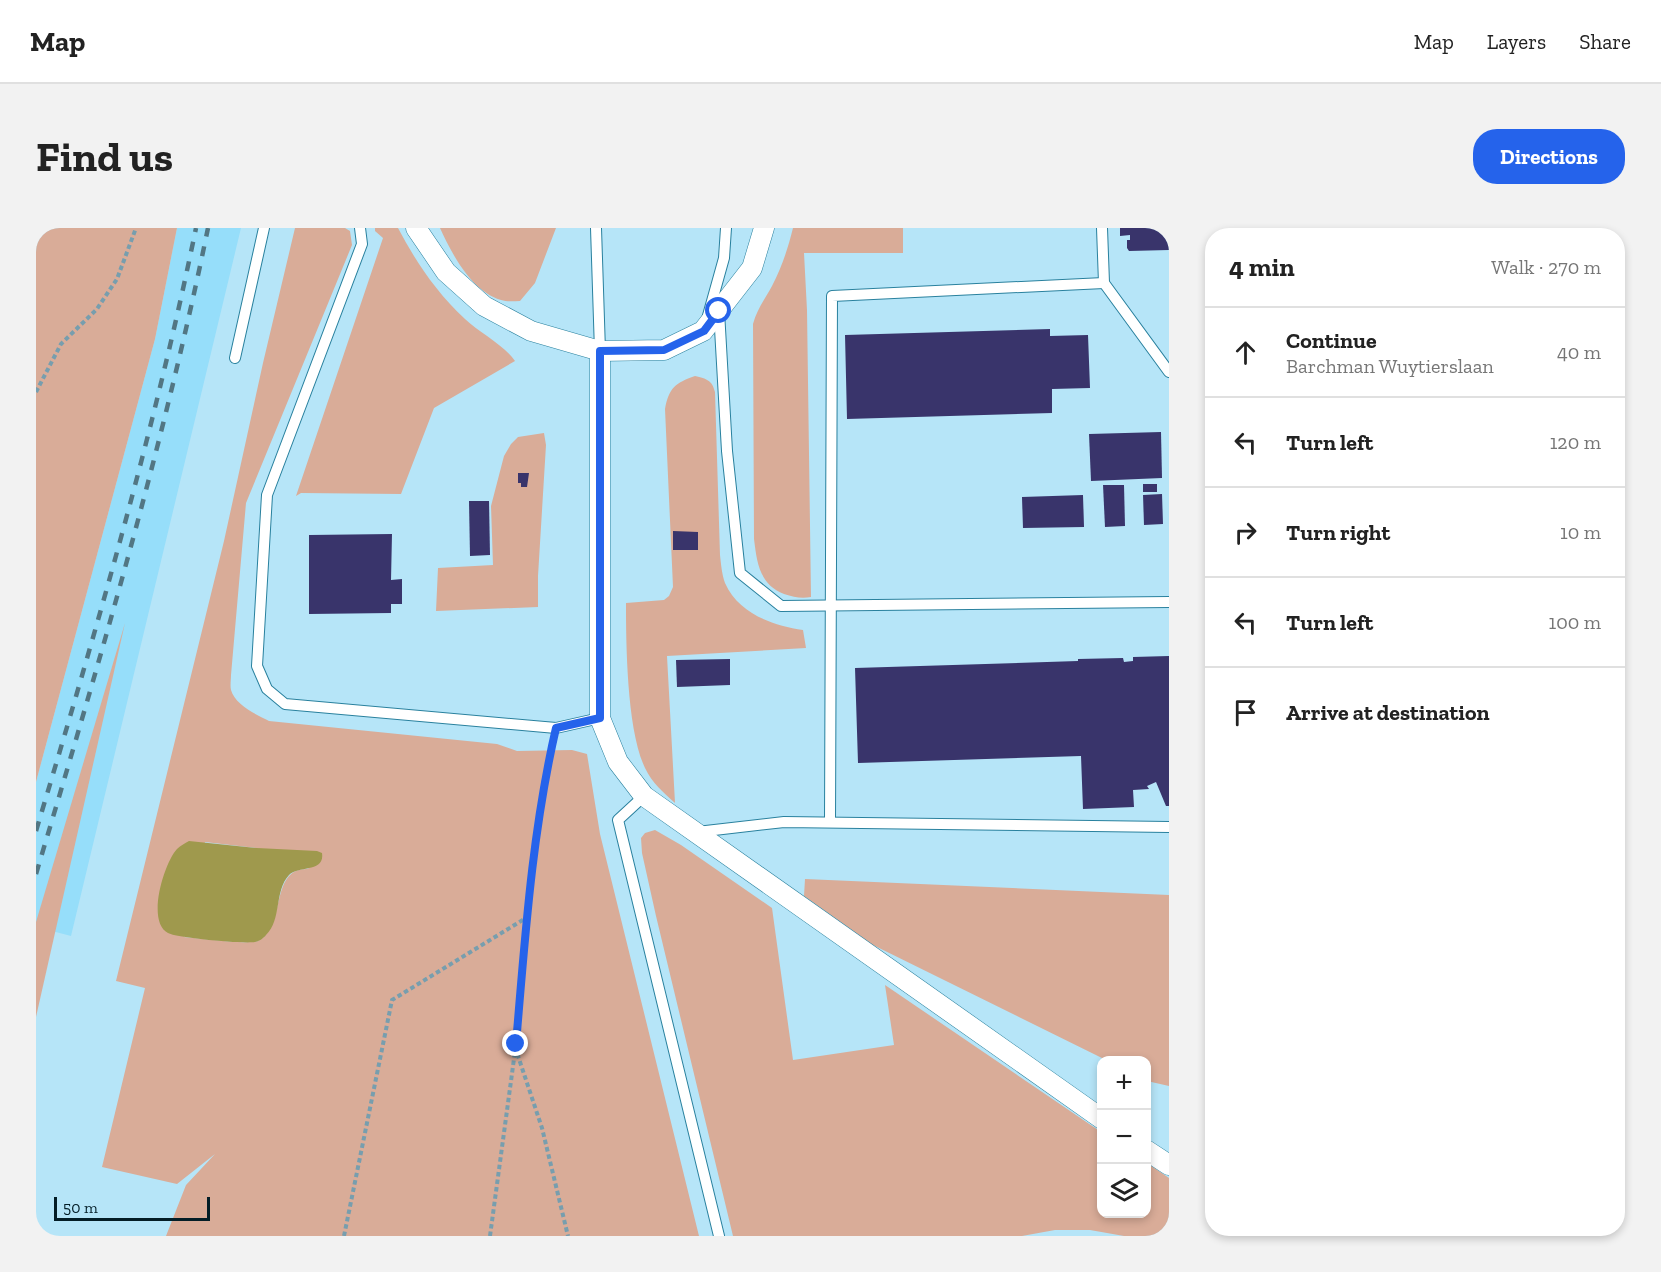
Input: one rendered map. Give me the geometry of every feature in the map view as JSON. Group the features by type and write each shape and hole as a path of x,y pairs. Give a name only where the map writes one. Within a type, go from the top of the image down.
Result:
{"street":[{"path":"416,228 446,272 484,306 531,331 600,351 664,350 704,331 752,268 764,228"},
{"path":"600,351 600,718 618,762 644,796 1097,1116"},
{"path":"1151,1153 1169,1165"}],"lane":[{"path":"235,358 264,228"},
{"path":"360,228 362,244 267,495 257,666 267,689 285,704 556,728 600,718"},
{"path":"596,228 600,351"},
{"path":"704,331 724,258 726,228"},
{"path":"1102,228 1104,283 1169,372"},
{"path":"830,822 832,296 1104,283"},
{"path":"719,311 727,451 740,573 781,606 1169,602"},
{"path":"644,796 618,820 719,1236"},
{"path":"697,832 784,822 1169,827"}],"path":[{"path":"36,392 61,344 97,309 117,279 136,228"},
{"path":"490,1236 515,1047 526,917 544,779 556,728"},
{"path":"344,1236 392,1000 526,917"},
{"path":"515,1047 542,1128 568,1236"}],"shaded area":[{"path":"36,228 177,228 155,339 36,782"},
{"path":"177,228 241,228 71,936 52,931 36,922 36,782 155,339"},
{"path":"295,228 345,228 350,231 352,245 246,503 231,675 233,695 247,709 269,721 497,744 517,751 572,750 587,754 600,834 699,1236 166,1236 186,1185 215,1154 177,1184 102,1167 145,988 116,981 224,541","holes":["205,842 257,848 309,869 297,871 288,877 273,923 267,933 258,941 253,942 184,937"]},
{"path":"375,228 398,228 419,265 445,298 465,319 505,350 515,361 434,408 401,494 301,493 296,496 383,238 375,231"},
{"path":"440,228 556,228 535,283 520,301 511,301 501,300 480,289 457,260"},
{"path":"793,228 903,228 903,253 804,253 807,310 811,597 804,598 784,594 769,584 758,564 754,539 753,324 779,272"},
{"path":"695,376 708,381 715,392 720,555 725,583 731,594 748,610 768,621 803,630 806,648 667,656 675,803 658,787 645,768 634,732 626,642 626,603 664,600 669,596 673,587 665,409 674,387"},
{"path":"544,433 546,445 538,607 436,611 438,568 493,565 491,506 504,456 518,437"},
{"path":"125,623 36,1017 36,922"},
{"path":"655,830 681,845 772,908 793,1060 894,1045 885,985 1097,1129 1097,1218 1151,1218 1151,1166 1169,1178 1169,1236 1124,1236 1090,1230 1055,1230 1022,1236 733,1236 642,853 641,838 645,833"},
{"path":"189,841 317,851 322,853 322,859 315,866 289,875 281,889 271,929 261,940 248,942 196,939 168,933 162,927 158,917 159,892 167,866 177,849"},
{"path":"805,879 1169,895 1169,1086 1151,1082 1151,1056 1098,1056 873,945 804,896"}],"building":[{"path":"1120,228 1169,228 1169,250 1129,251 1127,240 1130,240 1130,235 1120,236"},
{"path":"1050,329 1050,336 1088,335 1090,388 1052,389 1052,413 847,419 845,335"},
{"path":"1161,432 1162,478 1091,481 1089,434"},
{"path":"518,473 529,473 527,487 521,487 521,483 518,483"},
{"path":"1143,484 1157,484 1157,492 1143,492"},
{"path":"1103,485 1124,485 1125,526 1105,527"},
{"path":"1162,494 1163,524 1144,525 1143,495"},
{"path":"1083,495 1084,527 1023,528 1022,497"},
{"path":"469,501 489,501 490,555 470,556"},
{"path":"673,531 698,532 698,550 673,550"},
{"path":"392,534 391,580 402,579 402,604 391,604 391,613 309,614 309,535"},
{"path":"1169,656 1169,806 1166,806 1156,782 1147,786 1149,789 1133,790 1134,807 1083,809 1081,756 858,763 855,668 1078,661 1078,659 1123,658 1124,662 1133,661 1133,657"},
{"path":"730,659 730,685 677,687 676,660"}],"railway":[{"path":"36,831 143,456 196,228"},
{"path":"36,874 107,633 151,472 208,228"}],"route":[{"path":"516,1044 526,917 544,779 556,728 600,718 600,351 664,350 704,331 719,311"}]}
